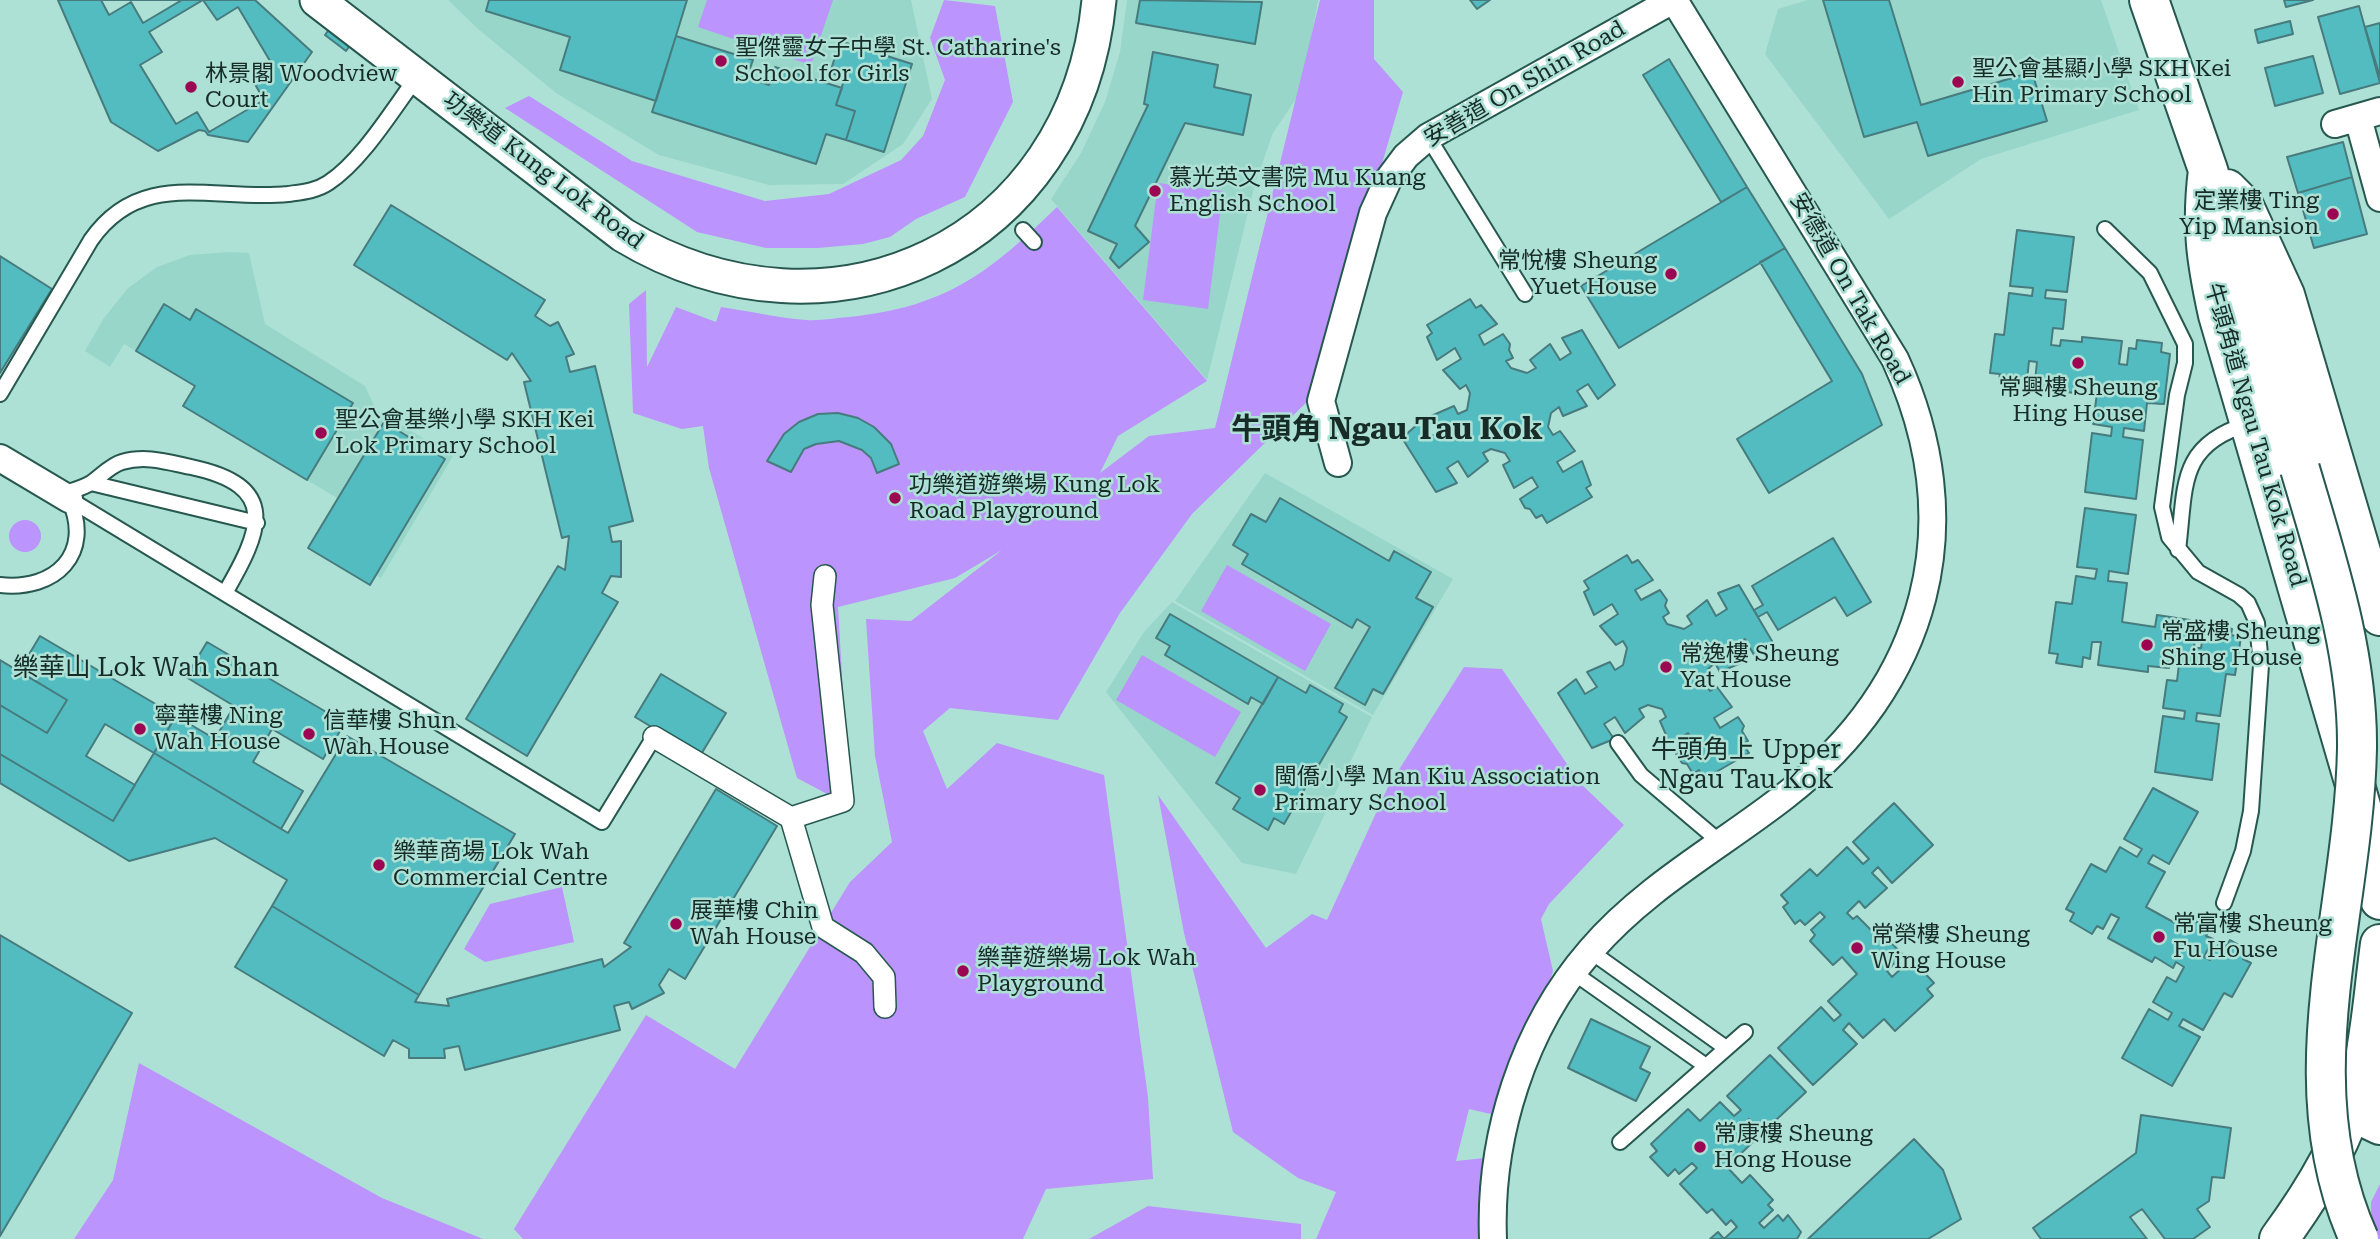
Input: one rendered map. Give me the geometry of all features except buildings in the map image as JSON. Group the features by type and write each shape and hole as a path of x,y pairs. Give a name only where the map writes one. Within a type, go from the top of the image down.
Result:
{"main road":[{"name":"牛頭角道 Ngau Tau Kok Road","path":"2149,0 2208,170 2300,469 2343,622 2356,713 2355,795 2328,999 2325,1049 2327,1118 2334,1166 2359,1239"},
{"name":"牛頭角道 Ngau Tau Kok Road","path":"2208,170 2203,214 2208,265 2218,315 2366,822 2380,900"},
{"name":"牛頭角道 Ngau Tau Kok Road","path":"2208,170 2244,206 2285,295 2380,616"},
{"path":"2279,1239 2368,1101 2380,944"}],"street":[{"name":"功樂道 Kung Lok Road","path":"317,0 623,235 700,272 754,285 783,287 839,284 893,271 932,255 969,234 1012,198 1047,155 1075,105 1092,52 1099,0"},
{"name":"安善道 On Shin Road","path":"1338,463 1321,401 1373,212 1388,180 1406,156 1428,137 1673,0"},
{"name":"安德道 On Tak Road","path":"1493,1239 1494,1172 1509,1107 1537,1033 1574,972 1590,951 1633,908 1819,768 1841,746 1881,695 1906,649 1926,587 1933,532 1933,490 1921,426 1895,359 1673,0"},
{"path":"2358,118 2380,198"},
{"path":"0,458 65,497"},
{"path":"792,818 843,802 822,605 825,576"},
{"path":"654,737 792,818 823,927 864,953 884,976 885,1007"}],"lane":[{"path":"0,394 91,240 102,224 120,208 148,196 172,192 269,196 310,191 327,184 344,171 417,77"},
{"path":"1428,137 1525,294"},
{"path":"2105,229 2150,273 2185,344 2185,363 2177,395 2162,508 2169,537 2198,572 2239,595 2253,612 2259,633 2261,665 2251,811 2243,851 2224,903"},
{"path":"1023,230 1034,242"},
{"path":"2178,550 2189,471 2194,459 2202,446 2214,436 2250,424"},
{"path":"65,497 119,463 144,457 212,471 234,481 251,499 257,523 248,554 225,593"},
{"path":"91,483 257,523"},
{"path":"2,584 37,584 66,565 74,550 78,533 76,515 65,497"},
{"path":"65,497 602,822 654,737"},
{"path":"1618,743 1641,775 1721,843"},
{"path":"1590,951 1726,1048"},
{"path":"1574,972 1706,1066"},
{"path":"1620,1142 1745,1032"}],"shaded area":[{"name":"聖傑靈女子中學 St. Catharine's School for Girls","path":"448,0 911,0 932,99 903,144 843,184 769,185 659,155 556,93 478,29"},
{"path":"707,0 833,0 811,65 698,27"},
{"path":"944,0 995,6 1013,102 965,197 916,219 890,237 863,244 818,248 766,248 697,232 505,108 529,96 632,161 765,201 829,194 901,160 923,136 945,80 930,38"},
{"name":"慕光英文書院 Mu Kuang English School","path":"1127,0 1318,0 1302,90 1273,133 1255,184 1207,380 1051,199 1081,153 1105,102 1120,52"},
{"path":"1320,0 1374,0 1374,59 1403,92 1314,395 1192,514 1120,613 1058,720 950,708 923,731 947,789 997,743 1104,775 1148,1097 1153,1179 1046,1189 1023,1239 523,1239 514,1229 646,1015 735,1069 850,882 892,842 875,756 866,619 911,621 1002,550 955,578 838,607 849,795 831,796 797,778 709,468 703,426 682,429 633,413 629,304 646,290 647,367 676,307 716,322 721,307 811,320 883,312 913,305 964,283 987,268 1057,207 1207,381 1118,436 1100,473 1149,436 1215,428"},
{"name":"聖公會基顯小學 SKH Kei Hin Primary School","path":"1808,0 2101,0 2139,110 1981,159 1889,219 1765,54 1778,9"},
{"path":"1158,183 1223,191 1208,309 1143,300"},
{"name":"聖公會基樂小學 SKH Kei Lok Primary School","path":"249,253 265,324 365,386 376,410 453,456 381,578 376,575 370,585 308,548 337,498 183,406 194,386 124,344 110,367 85,351 104,318 128,288 157,267 190,255"},
{"path":"1265,473 1453,579 1373,715 1175,601"},
{"path":"25,520 36,525 41,536 36,547 25,552 14,547 9,536 14,525"},
{"path":"1227,565 1331,624 1305,671 1201,611"},
{"name":"閩僑小學 Man Kiu Association Primary School","path":"1172,602 1372,717 1296,874 1242,863 1106,692 1144,632"},
{"path":"1142,655 1241,712 1215,757 1116,700"},
{"path":"1464,667 1502,669 1580,783 1624,825 1549,904 1541,919 1553,971 1508,1118 1469,1109 1456,1161 1504,1156 1491,1239 1316,1239 1336,1192 1298,1178 1233,1132 1184,933 1158,795 1266,948 1312,914 1327,920 1388,787"},
{"path":"562,887 574,942 485,962 464,949 490,904"},
{"path":"139,1063 382,1198 483,1239 74,1239 113,1180"},
{"path":"2380,1184 2380,1239 2350,1239 2371,1225 2371,1202"},
{"path":"1148,1206 1301,1224 1301,1239 1089,1239"}],"place":[{"name":"聖傑靈女子中學 St. Catharine's School for Girls","path":"721,61"},
{"name":"聖公會基顯小學 SKH Kei Hin Primary School","path":"1958,82"},
{"name":"林景閣 Woodview Court","path":"191,87"},
{"name":"慕光英文書院 Mu Kuang English School","path":"1155,191"},
{"name":"定業樓 Ting Yip Mansion","path":"2333,214"},
{"name":"常悅樓 Sheung Yuet House","path":"1671,274"},
{"name":"常興樓 Sheung Hing House","path":"2078,363"},
{"name":"聖公會基樂小學 SKH Kei Lok Primary School","path":"321,433"},
{"name":"功樂道遊樂場 Kung Lok Road Playground","path":"895,498"},
{"name":"常盛樓 Sheung Shing House","path":"2147,645"},
{"name":"常逸樓 Sheung Yat House","path":"1666,667"},
{"name":"寧華樓 Ning Wah House","path":"140,729"},
{"name":"信華樓 Shun Wah House","path":"309,734"},
{"name":"閩僑小學 Man Kiu Association Primary School","path":"1260,790"},
{"name":"樂華商場 Lok Wah Commercial Centre","path":"379,865"},
{"name":"展華樓 Chin Wah House","path":"676,924"},
{"name":"常富樓 Sheung Fu House","path":"2159,937"},
{"name":"常榮樓 Sheung Wing House","path":"1857,948"},
{"name":"樂華遊樂場 Lok Wah Playground","path":"963,971"},
{"name":"常康樓 Sheung Hong House","path":"1700,1147"}],"district":[{"name":"牛頭角 Ngau Tau Kok","path":"1387,430"},
{"name":"樂華山 Lok Wah Shan","path":"146,668"},
{"name":"牛頭角上 Upper Ngau Tau Kok","path":"1746,765"}]}
